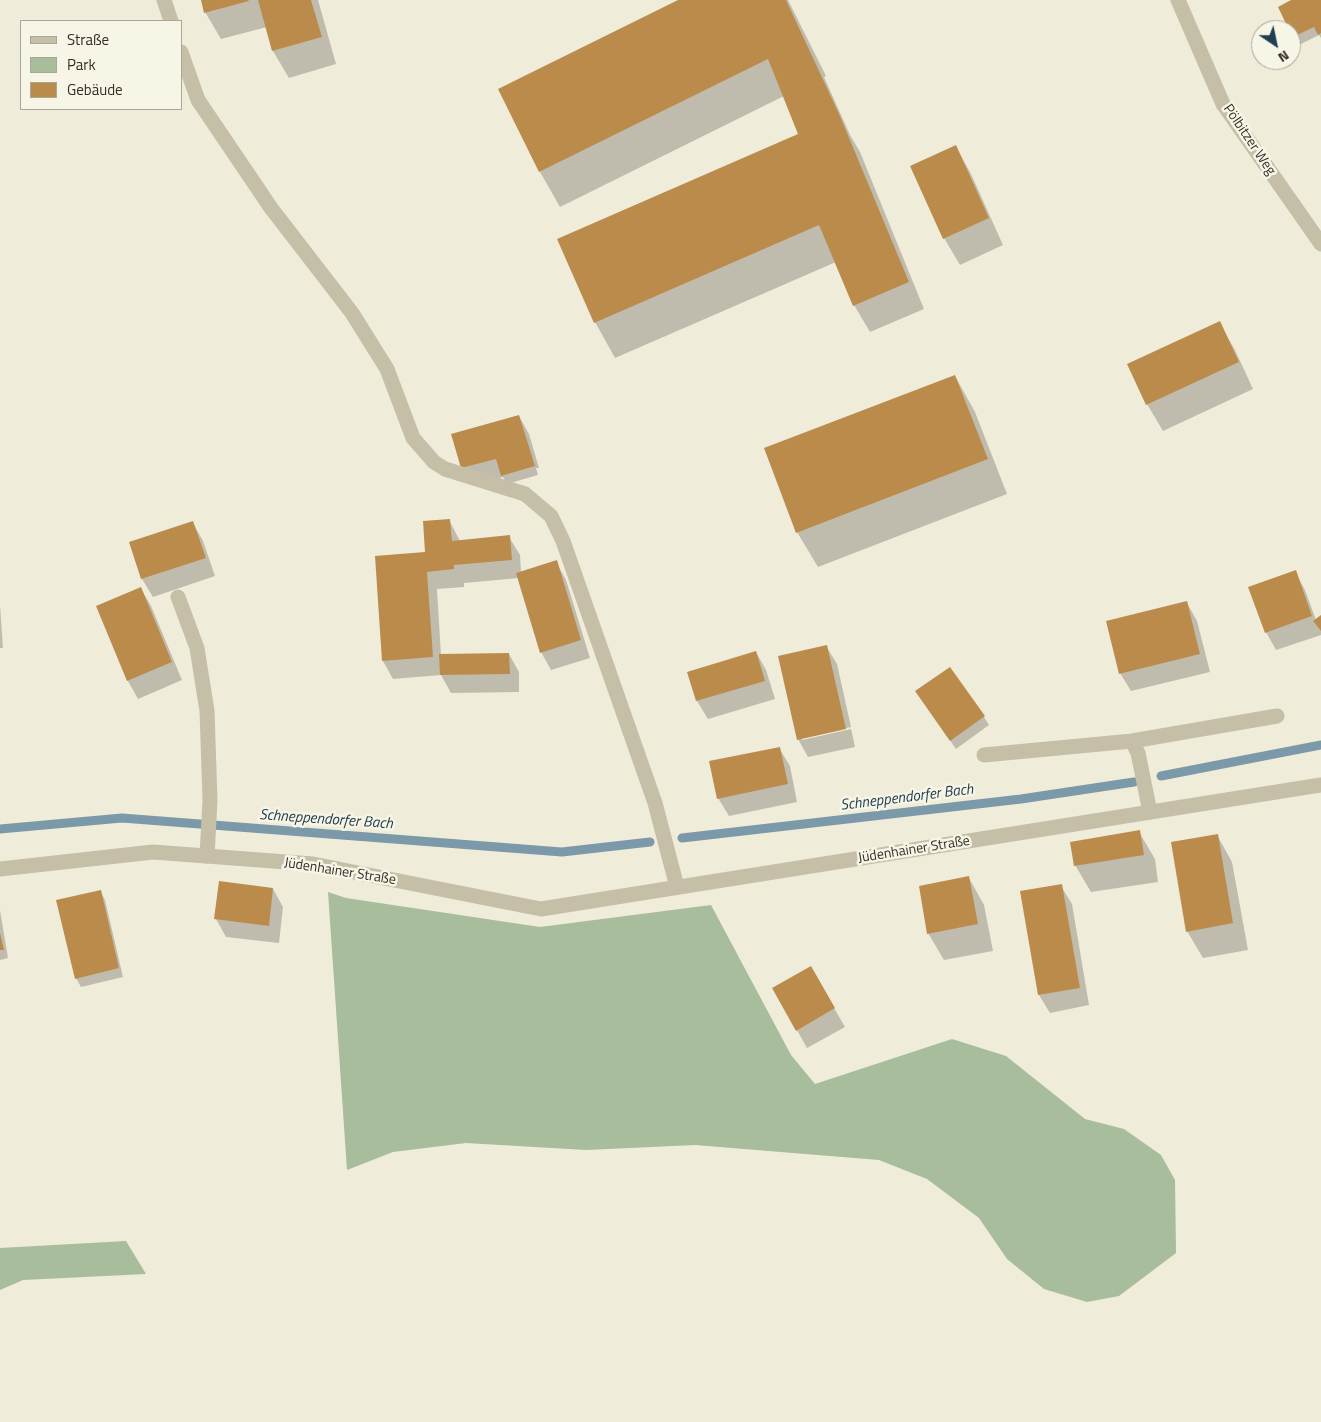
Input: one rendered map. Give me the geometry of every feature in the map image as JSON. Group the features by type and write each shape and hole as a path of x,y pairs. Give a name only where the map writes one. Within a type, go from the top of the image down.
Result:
{"street":[{"path":"164,0 171,20"},
{"name":"Pölbitzer Weg","path":"1178,0 1224,104 1321,244"},
{"path":"182,55 198,100 271,208 352,313 387,369 413,438 434,462 445,469 525,494 551,516 563,541 655,803 677,887"},
{"path":"178,597 197,648 207,711 210,804 208,850"},
{"path":"984,755 1132,741 1277,716"},
{"path":"1132,741 1138,753 1150,812"},
{"name":"Jüdenhainer Straße","path":"0,869 153,852 208,850 313,864 541,909 1321,785"}],"green space":[{"path":"328,892 346,898 540,927 711,905 791,1055 815,1084 952,1039 1006,1056 1085,1119 1124,1129 1161,1155 1175,1180 1176,1253 1119,1296 1087,1302 1044,1289 1007,1259 979,1218 927,1179 879,1160 695,1145 586,1150 466,1143 393,1152 347,1170"},
{"path":"126,1241 146,1274 23,1280 0,1290 0,1248"}],"building":[{"path":"201,0 248,0 249,1 204,13"},
{"path":"258,0 311,0 322,37 272,51"},
{"path":"678,0 786,0 840,116 909,282 853,306 819,225 594,323 557,239 798,134 768,59 539,172 498,89"},
{"path":"1291,0 1321,0 1321,33 1318,35 1314,27 1301,33 1301,20 1284,20 1278,7"},
{"path":"956,145 989,218 943,239 910,166"},
{"path":"1220,321 1239,362 1146,405 1127,364"},
{"path":"955,375 988,459 796,533 764,448"},
{"path":"519,415 535,466 501,476 496,459 461,468 451,434"},
{"path":"450,519 452,541 510,535 512,560 454,565 454,569 427,572 433,657 382,661 375,556 425,552 423,521"},
{"path":"193,521 206,558 141,579 129,542"},
{"path":"557,560 581,640 540,653 516,573"},
{"path":"1296,570 1312,616 1265,633 1248,587"},
{"path":"141,587 172,662 127,681 96,606"},
{"path":"1187,601 1200,654 1119,674 1106,621"},
{"path":"1321,615 1321,631 1313,621"},
{"path":"827,645 846,729 797,740 778,656"},
{"path":"756,651 765,681 696,701 687,672"},
{"path":"509,653 510,674 440,675 439,654"},
{"path":"950,667 985,716 950,741 915,691"},
{"path":"780,747 788,784 717,799 709,761"},
{"path":"1140,830 1144,855 1074,866 1070,842"},
{"path":"1218,834 1233,923 1186,932 1171,842"},
{"path":"969,876 978,924 927,934 919,886"},
{"path":"219,881 273,888 269,926 214,919"},
{"path":"1062,884 1080,988 1038,995 1020,891"},
{"path":"101,890 119,968 75,979 56,900"},
{"path":"0,933 4,950 0,950"},
{"path":"811,966 835,1008 796,1031 772,988"}],"waterway":[{"name":"Schneppendorfer Bach","path":"1161,776 1321,745"},
{"name":"Schneppendorfer Bach","path":"682,838 1021,799 1134,782"},
{"name":"Schneppendorfer Bach","path":"0,829 122,818 562,852 650,842"}]}
